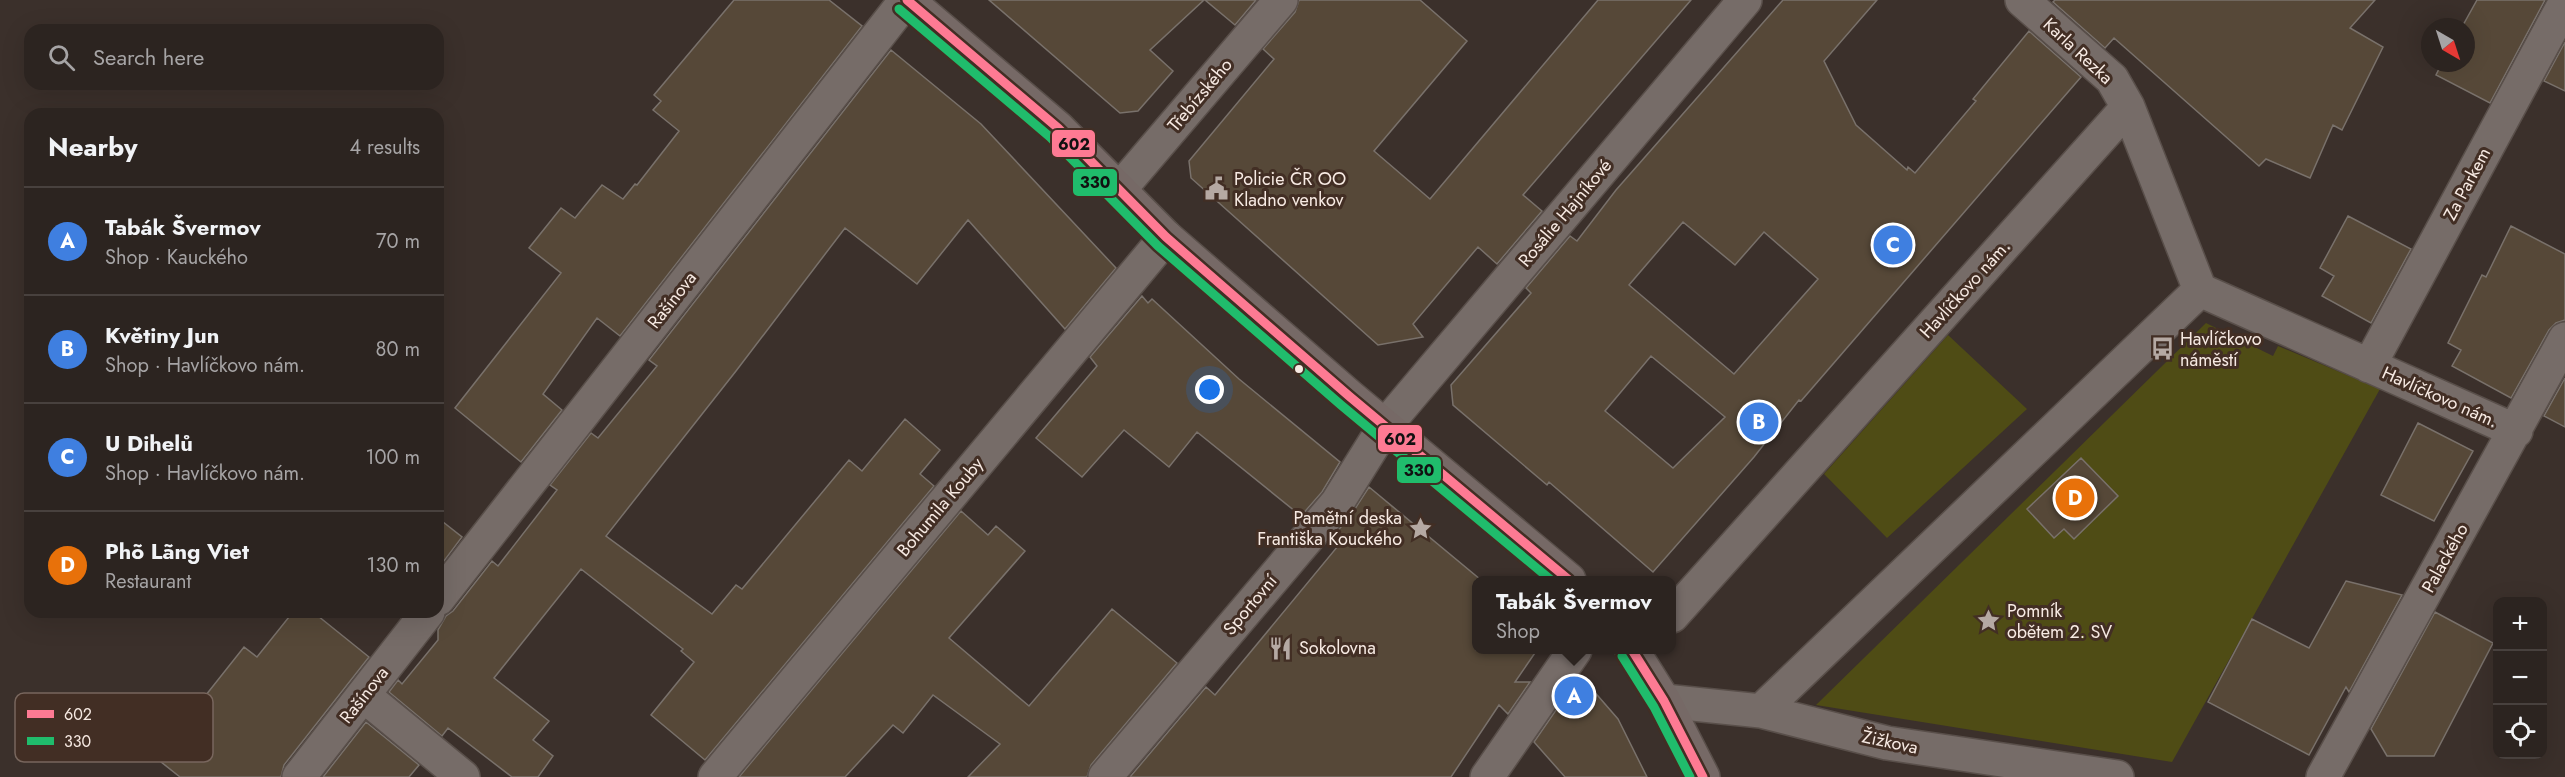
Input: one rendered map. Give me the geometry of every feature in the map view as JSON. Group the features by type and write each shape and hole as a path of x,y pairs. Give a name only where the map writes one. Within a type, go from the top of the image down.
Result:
{"main road":[{"path":"907,0 1058,128 1166,237 1385,426 1564,576"},
{"path":"1638,654 1703,777"}],"street":[{"name":"Rašínova","path":"444,591 907,0"},
{"name":"Třebízského","path":"1119,190 1281,0"},
{"name":"Rosálie Hajníkové","path":"1385,426 1745,0"},
{"name":"Karla Rezka","path":"2022,0 2112,79 2128,107"},
{"name":"Za Parkem","path":"2369,366 2565,3"},
{"path":"1761,711 2200,290 2128,107"},
{"name":"Havlíčkovo nám.","path":"1676,610 2128,107"},
{"name":"Bohumila Kouby","path":"715,777 1166,237"},
{"name":"Havlíčkovo nám.","path":"2200,290 2516,431"},
{"name":"Palackého","path":"2323,777 2565,339"},
{"name":"Sportovní","path":"1106,777 1337,503 1385,426"},
{"name":"Rašínova","path":"299,777 423,618"},
{"path":"1487,777 1572,654"},
{"path":"363,695 463,777"},
{"name":"Žižkova","path":"1664,701 1761,711 1887,743 2116,777"}],"shaded area":[{"path":"2206,323 2273,356 2278,346 2380,389 2172,762 1816,705"},
{"path":"1948,335 2027,409 1887,538 1824,474"}],"building":[{"path":"734,0 829,0 862,26 620,336 597,318 543,394 562,410 521,462 455,408 561,273 529,248 561,208 575,218 602,185 623,199 635,184 637,185 679,131 653,110 661,101 654,95"},
{"path":"989,0 1204,0 1150,50 1173,71 1138,111 1120,113"},
{"path":"1205,0 1256,0 1235,25"},
{"path":"1299,0 1420,0 1467,41 1374,151 1430,199 1598,0 1691,0 1523,195 1542,211 1497,264 1478,247 1413,324 1423,337 1378,345 1191,178 1189,161 1274,59 1263,49 1295,12"},
{"path":"1783,0 1877,0 1824,61 1856,125 1907,170 1908,167 1915,173 1976,101 1973,99 2029,31 2081,77 1801,401 1799,400 1754,457 1653,572 1549,482 1547,485 1453,405 1451,385 1531,293 1526,288 1570,236 1577,241 1616,190","holes":["1683,222 1735,265 1764,232 1818,279 1734,374 1629,285","1651,356 1725,417 1673,468 1605,411"]},
{"path":"2055,0 2375,0 2350,28 2383,47 2342,130 2333,125 2310,178 2266,159 2259,166 2114,38 2105,48 2053,2"},
{"path":"2477,0 2545,0 2490,103 2436,75 2438,72 2475,72 2475,18 2467,18"},
{"path":"2565,42 2565,91 2544,81"},
{"path":"891,50 981,124 1116,268 1065,329 968,220 917,284 845,228 606,536 712,614 736,585 742,589 849,460 862,471 905,419 940,450 920,474 934,486 705,760 651,715 694,662 681,651 683,649 581,569 494,678 549,721 533,740 553,756 538,777 512,777 448,728 442,736 389,692 398,680 402,684 438,640 438,630 446,616 453,611 492,561 498,566 557,490 550,485 591,433 598,438 657,366 649,360"},
{"path":"2348,216 2411,249 2371,323 2322,296 2334,276 2320,268"},
{"path":"2511,226 2565,254 2565,320 2556,323 2549,330 2511,398 2452,366 2461,350 2448,343 2482,275 2486,277"},
{"path":"1142,296 1148,303 1152,299 1239,379 1340,462 1322,492 1301,516 1197,432 1169,467 1124,430 1082,477 1036,438 1097,366 1090,357"},
{"path":"2565,378 2565,427 2544,416"},
{"path":"2418,423 2473,451 2434,521 2381,495"},
{"path":"2081,458 2118,496 2074,539 2064,529 2054,538 2027,509"},
{"path":"1369,487 1476,576 1472,576 1472,654 1534,654 1515,682 1530,682 1508,714 1499,705 1451,777 1130,777 1206,687 1215,695 1338,546 1330,540 1351,515"},
{"path":"961,511 988,535 996,526 1025,551 949,638 1029,706 1112,609 1177,663 1091,765 1087,777 968,777 1000,744 933,695 903,733 893,725 845,777 739,777"},
{"path":"444,523 462,537 444,561"},
{"path":"2346,581 2402,595 2349,692 2346,687 2309,755 2208,702 2252,619 2309,648"},
{"path":"2435,612 2493,643 2434,756 2387,756 2371,729"},
{"path":"288,618 320,618 369,657 284,765 281,777 180,777 161,762 213,762 213,693 208,693 244,647 257,657"},
{"path":"1576,681 1585,681 1618,719 1647,777 1565,777 1534,742"},
{"path":"366,722 419,765 409,777 323,777"}],"transit line":[{"name":"602","path":"907,0 1058,128 1166,237 1349,396 1564,576"},
{"name":"330","path":"899,9 1050,137 1158,246 1341,405 1546,576"},
{"name":"602","path":"1635,654 1664,701 1703,777"},
{"name":"330","path":"1622,656 1654,707 1690,777"}],"place":[{"name":"Policie ČR OO Kladno venkov","path":"1216,189"},
{"name":"U Dihelů","path":"1893,245"},
{"name":"Havlíčkovo náměstí","path":"2162,349"},
{"name":"Květiny Jun","path":"1759,422"},
{"name":"Phõ Lãng Viet","path":"2075,498"},
{"name":"Pamětní deska Františka Kouckého","path":"1420,528"},
{"name":"Pomník obětem 2. SV","path":"1989,621"},
{"name":"Sokolovna","path":"1281,648"},
{"name":"Tabák Švermov","path":"1574,696"}]}
